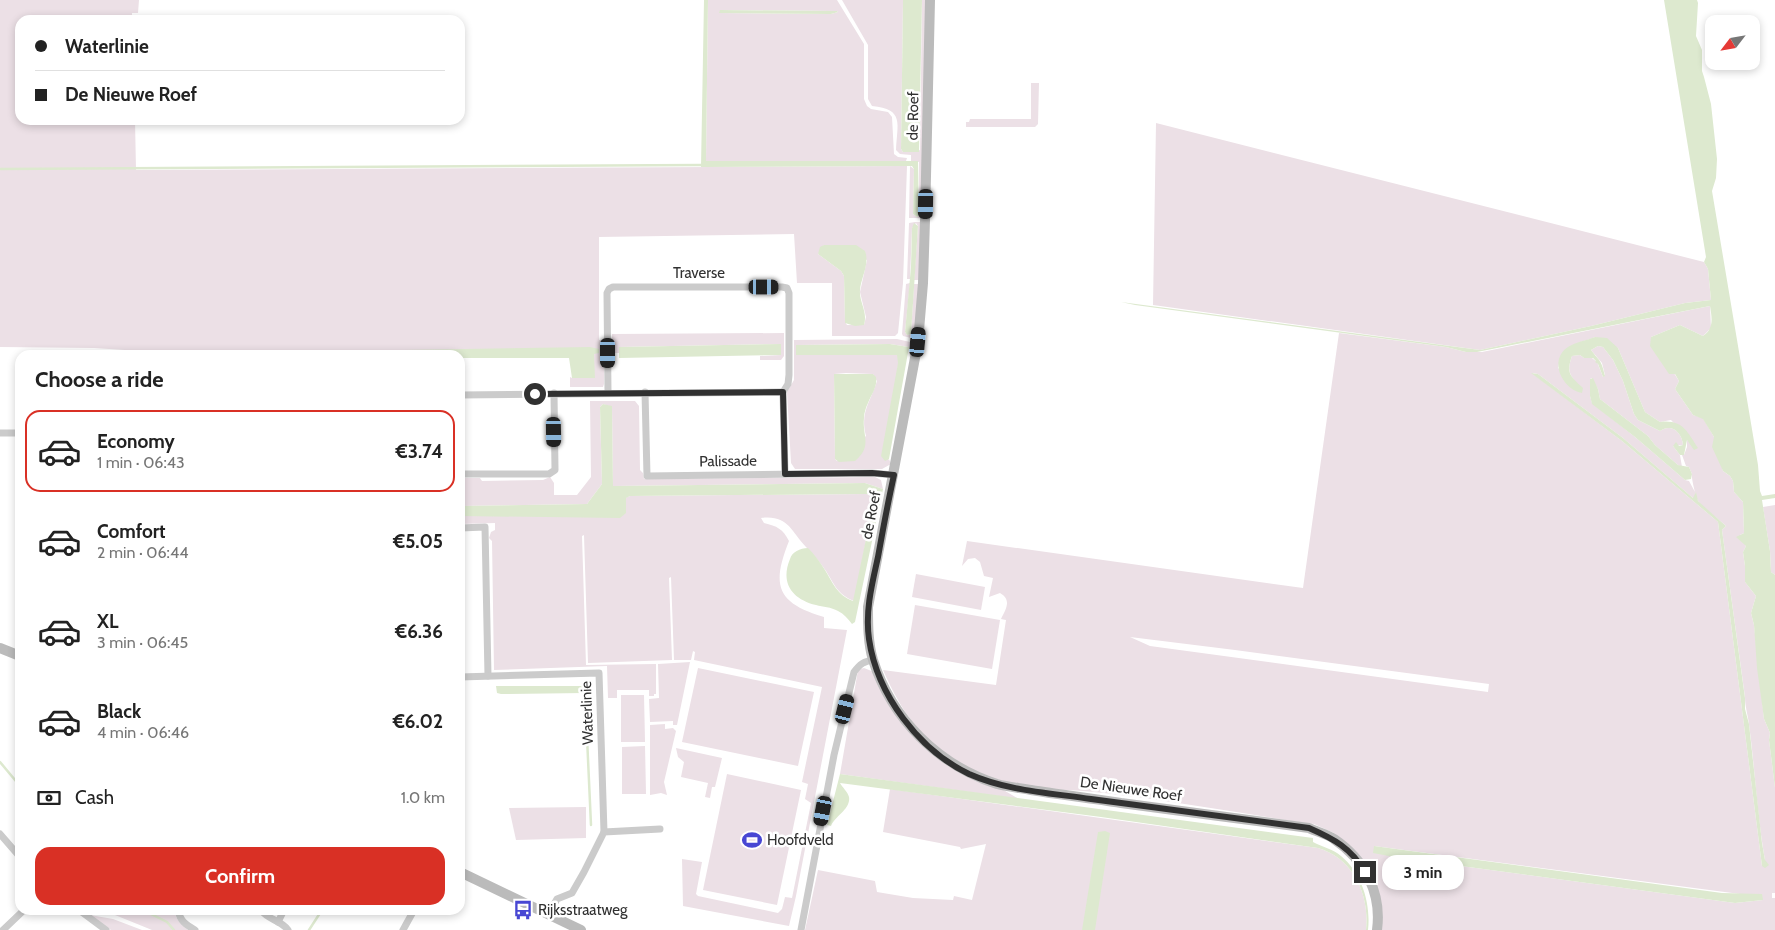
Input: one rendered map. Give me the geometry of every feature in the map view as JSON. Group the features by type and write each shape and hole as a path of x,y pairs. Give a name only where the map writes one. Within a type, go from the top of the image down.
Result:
{"street":[{"name":"de Roef","path":"874,660 869,638 868,607 918,342 923,283 930,0"},
{"name":"Traverse","path":"608,392 609,289 782,287 787,288 789,293 790,375 788,384 783,392"},
{"path":"465,395 608,392 783,392 785,474"},
{"name":"Palissade","path":"645,392 647,476 872,473 894,475"},
{"path":"465,474 549,474 555,470 554,394"},
{"path":"0,433 15,434"},
{"path":"465,528 485,528 488,676"},
{"path":"0,648 15,654"},
{"path":"801,930 834,755 854,672 859,665 866,661 874,660"},
{"name":"De Nieuwe Roef","path":"874,660 885,687 901,715 918,736 941,756 969,774 999,784 1046,792 1309,828 1333,838 1360,863 1371,881 1378,901 1379,918 1377,930"},
{"name":"Waterlinie","path":"465,677 599,673 604,832 572,893 557,899 548,915"},
{"path":"604,832 660,829"},
{"path":"0,834 15,851"},
{"path":"465,874 581,930"},
{"path":"4,930 19,915"},
{"path":"86,915 106,930"},
{"path":"179,915 179,918 195,930"},
{"path":"264,915 284,924 288,930"},
{"path":"278,922 282,915"},
{"path":"403,930 411,915"}],"shaded area":[{"path":"0,0 139,0 138,13 132,13 132,15 15,15 15,125 135,125 136,170 907,166 903,283 898,333 895,336 832,336 832,283 797,283 794,234 599,237 599,340 604,340 603,387 570,387 570,377 572,378 594,354 465,352 465,350 125,350 0,347","holes":["824,245 832,245 867,260 860,292 866,317 864,325 847,325 845,322 844,276 841,271 818,254"]},
{"path":"704,0 708,0 706,161 918,161 919,215 917,217 913,214 914,169 912,166 701,167"},
{"path":"708,0 837,0 864,44 864,99 867,106 871,109 888,112 892,117 894,154 898,157 907,158 906,161 706,161","holes":["720,10 837,11 831,14 720,13"]},
{"path":"842,0 903,0 901,149 903,152 915,152 920,150 922,0 926,0 922,218 909,218 910,166 914,169 913,214 917,217 919,214 919,162 911,161 911,155 900,154 896,150 898,125 894,114 890,110 872,106 868,99 868,45"},
{"path":"903,0 922,0 919,152 903,152 901,149"},
{"path":"1664,0 1697,0 1698,3 1696,36 1702,50 1702,71 1711,104 1717,159 1716,178 1712,191 1758,465 1760,491 1762,496 1775,494 1775,498 1762,500 1770,551 1771,572 1775,575 1775,788 1769,740 1770,733 1764,719 1757,668 1754,625 1751,613 1756,596 1745,582 1743,552 1746,546 1736,537 1744,533 1743,502 1734,492 1733,481 1723,471 1712,447 1714,437 1703,419 1693,415 1675,389 1679,381 1675,374 1669,374 1650,346 1651,337 1680,325 1703,336 1711,327 1710,306 1477,352 1466,352 1446,347 1121,302 1480,350 1685,303 1711,300 1708,269 1704,262 1706,257"},
{"path":"720,10 838,12 831,14 719,13"},
{"path":"1031,83 1039,83 1038,124 1035,127 966,127 966,122 969,122 970,119 1031,119"},
{"path":"1156,123 1704,262 1708,269 1711,300 1685,303 1480,350 1153,305"},
{"path":"920,222 920,280 914,280 918,226 916,223 912,228 910,279 907,279 909,223"},
{"path":"914,223 918,226 911,334 907,335 905,332 911,267 912,228"},
{"path":"824,245 856,245 865,251 866,266 860,290 865,316 864,325 855,326 845,323 844,276 841,271 818,254 820,247"},
{"path":"910,283 905,332 907,335 911,334 914,284 919,284 915,335 911,338 902,334 906,284"},
{"path":"1710,306 1711,328 1703,336 1680,325 1651,337 1679,381 1675,389 1693,415 1703,418 1714,437 1723,471 1730,476 1733,481 1734,492 1743,502 1744,533 1740,535 1746,546 1743,552 1745,582 1756,596 1751,613 1754,625 1764,719 1770,733 1769,740 1775,788 1775,893 1772,893 1772,898 1775,898 1775,930 1380,930 1379,897 1334,833 1314,824 1130,796 1016,785 998,781 967,768 939,748 916,726 899,701 883,670 996,685 1006,620 1001,619 1007,602 1000,593 989,597 993,578 984,576 980,562 975,558 968,559 962,566 967,541 1303,588 1339,333 1446,347 1466,352 1482,352","holes":["1595,337 1618,348 1645,412 1660,422 1671,420 1697,448 1687,440 1687,447 1684,455 1682,455 1686,466 1689,467 1692,474 1697,499 1703,507 1726,526 1722,530 1745,704 1749,721 1765,860 1762,866 1718,522 1622,441 1532,373 1538,374 1623,438 1695,498 1695,492 1689,481 1685,480 1592,403 1590,396 1590,379 1592,378 1598,389 1600,399 1648,436 1655,445 1682,467 1680,455 1673,446 1683,445 1681,436 1672,428 1660,431 1638,420 1613,360 1603,347 1598,346 1591,350 1602,363 1605,375 1603,377 1597,362 1592,358 1584,358 1580,355 1572,356 1570,362 1569,368 1574,380 1558,368 1563,354 1571,346","1130,637 1489,684 1488,692 1150,646","1374,846 1740,894 1763,900 1735,903 1394,857"]},
{"path":"784,333 784,356 781,360 760,360 760,356 781,355 781,344 619,347 619,353 612,353 612,334"},
{"path":"1595,337 1607,338 1618,348 1645,412 1660,422 1679,424 1698,448 1694,450 1687,440 1684,455 1680,455 1673,446 1676,442 1679,446 1683,445 1681,436 1675,430 1668,428 1660,431 1638,420 1613,360 1603,347 1598,346 1591,350 1601,363 1605,376 1603,377 1598,364 1593,358 1584,358 1580,355 1572,356 1569,366 1570,374 1583,388 1582,393 1569,386 1560,373 1558,366 1562,353 1571,345"},
{"path":"897,339 910,342 909,347 890,344 796,345 797,355 896,354 899,356 888,460 891,464 882,469 795,469 791,463 787,392 794,380 794,340","holes":["834,374 873,374 877,381 865,414 864,428 866,436 837,461 835,459"]},
{"path":"781,344 781,355 619,358 619,347"},
{"path":"890,344 909,347 889,459 885,461 881,456 898,363 897,355 796,355 796,345"},
{"path":"590,347 599,349 599,353 594,354 595,378 572,378 569,358 465,358 465,350 405,350"},
{"path":"1531,373 1538,374 1623,438 1693,498 1696,492 1698,501 1726,526 1722,530 1745,709 1749,724 1762,843 1765,860 1769,865 1765,868 1762,866 1718,522 1622,441"},
{"path":"834,374 873,374 876,377 875,387 864,414 866,441 864,450 855,461 839,462 835,459"},
{"path":"1593,378 1600,399 1648,436 1655,445 1678,465 1689,467 1692,474 1691,479 1685,480 1635,437 1592,404 1590,379"},
{"path":"590,401 635,401 639,406 640,470 643,473 644,479 875,477 881,480 883,489 865,483 613,486 612,407 603,404 600,407 602,484 587,504 465,506 465,478 480,478 482,481 543,480 550,477 554,483 554,495 577,495 591,477"},
{"path":"603,404 612,406 613,486 865,483 883,489 855,622 852,624 838,611 800,599 790,589 786,575 794,552 808,548 819,561 839,592 853,601 874,501 871,495 630,496 626,498 626,513 620,518 465,516 465,506 587,504 602,484 600,407"},
{"path":"866,494 871,495 874,501 854,601 844,596 837,589 821,564 788,525 777,519 761,518 764,523 782,531 789,541 780,570 782,591 788,599 796,606 808,612 824,617 824,628 847,630 789,926 683,906 682,859 702,862 696,894 698,896 778,913 782,909 785,897 792,898 811,803 805,799 808,784 802,782 822,687 694,660 695,652 693,651 691,660 674,660 671,577 669,578 672,660 588,663 584,535 582,536 586,665 656,664 656,694 649,696 649,690 617,690 617,698 608,698 607,666 494,670 492,541 489,538 491,532 495,530 495,523 465,524 465,516 626,513 625,498 630,496"},
{"path":"1775,505 1775,575 1771,572 1770,551 1763,507"},
{"path":"916,574 985,587 981,610 912,597"},
{"path":"915,605 1000,620 992,669 907,654"},
{"path":"690,662 677,725 673,725 673,721 650,722 649,699 659,698 658,664"},
{"path":"698,668 814,692 798,766 682,742"},
{"path":"864,668 874,672 902,723 925,748 948,766 978,782 1000,788 1019,799 840,774 858,670"},
{"path":"496,686 585,686 585,693 501,694 497,693"},
{"path":"621,695 644,695 645,742 621,742"},
{"path":"665,724 665,729 673,728 676,731 664,782 667,795 661,793 650,795 650,725"},
{"path":"645,746 646,794 622,794 622,747"},
{"path":"676,748 722,758 715,787 712,787 710,798 705,797 708,783 681,777 684,762 678,757"},
{"name":"Hoofdveld","path":"727,774 801,790 777,905 703,890"},
{"path":"840,774 1313,838 1313,842 1341,856 1360,880 1368,910 1368,930 1366,930 1365,904 1357,880 1341,860 1318,848 840,783 849,797 849,801 848,805 831,826 827,825"},
{"path":"890,789 1318,848 1341,860 1357,880 1365,904 1366,930 805,930 818,870 875,881 877,892 913,898 953,900 954,896 972,900 986,844 961,849 960,847 883,832"},
{"path":"586,807 586,838 516,840 509,808"},
{"path":"1105,831 1110,833 1095,930 1082,930 1098,832"},
{"path":"1374,846 1722,893 1762,894 1763,900 1735,903 1394,857 1373,853"},
{"path":"90,915 113,919 142,930 111,930"},
{"path":"115,915 176,915 188,930 152,930"}],"waterway":[{"path":"0,169 701,165"},
{"path":"585,693 591,825"},
{"path":"0,762 15,780"},
{"path":"153,915 167,922 174,930"},
{"path":"309,930 319,915"}],"place":[{"name":"Hoofdveld","path":"752,840"},
{"name":"Rijksstraatweg","path":"523,910"}],"route":[{"path":"535,394 783,392 785,474 872,473 894,475 868,607 869,638 874,660 885,687 901,715 918,736 941,756 969,774 999,784 1309,828 1333,838 1348,850 1360,863 1365,872"}]}
